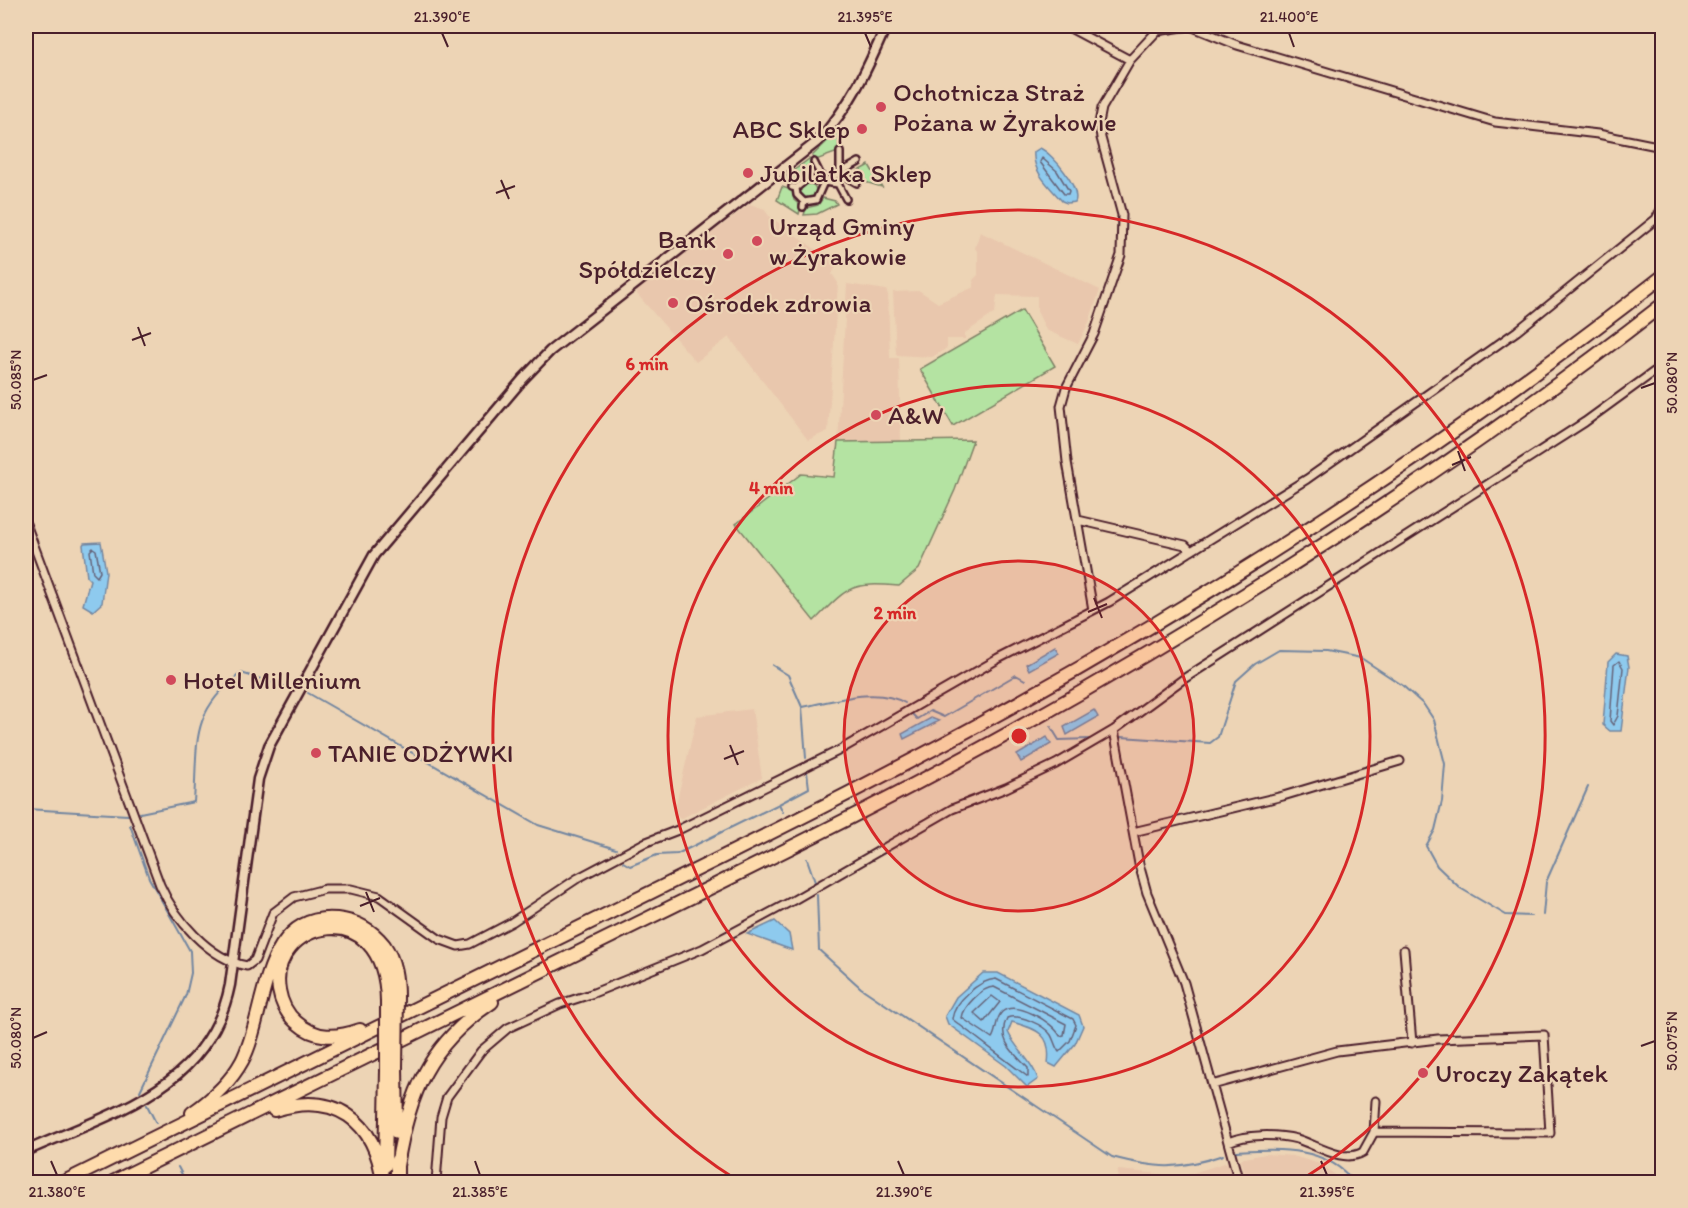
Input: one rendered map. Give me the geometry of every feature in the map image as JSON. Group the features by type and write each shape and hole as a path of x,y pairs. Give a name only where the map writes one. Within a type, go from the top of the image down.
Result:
{"highway":[{"path":"64,1182 844,796 999,713 1234,574 1408,461 1565,350 1662,277"},
{"path":"114,1182 846,820 1009,734 1247,592 1370,513 1500,424 1662,305"},
{"path":"156,1137 209,1101 236,1071 249,1045 276,955 289,937 300,927 332,918 356,923 369,930 385,947 392,961 392,1069 397,1182"},
{"path":"392,999 380,958 367,940 355,933 330,928 309,933 295,943 282,963 279,988 286,1011 295,1022 315,1034 329,1037 348,1034 404,1015"},
{"path":"397,1166 409,1107 422,1078 438,1052 470,1019 531,977"},
{"path":"384,1182 392,1069"},
{"path":"236,1122 304,1103 336,1108 355,1120 372,1140 384,1182"}],"street":[{"path":"26,1151 141,1099 179,1076 202,1052 215,1032 226,1005 234,963 258,779 269,746 374,555 523,379 550,351 819,141 842,114 867,70 886,26"},
{"path":"1066,26 1130,60"},
{"path":"1093,610 1066,462 1061,406 1066,388 1094,334 1121,255 1122,215 1099,123 1102,108 1130,60 1157,31 1195,27 1237,45 1495,122 1598,134 1662,147"},
{"path":"840,152 840,173"},
{"path":"814,162 824,182"},
{"path":"846,200 838,184 824,182 807,179 794,187 796,195 804,205 816,200 824,182 859,162"},
{"path":"840,173 857,183"},
{"path":"26,524 168,904 175,915 198,937 234,963 247,966 255,960 268,920 279,907 294,897 325,889 351,889 379,896 439,939 458,946 470,944 512,922 578,878 645,843 678,830 838,751 988,664 1093,610 1191,551 1307,479 1517,331 1656,219 1662,207"},
{"path":"436,1182 441,1117 447,1097 481,1051 507,1028 560,1004 591,994 702,949 792,902 952,809 1006,788 1114,729 1182,680 1585,422 1662,366"},
{"path":"1078,520 1185,545 1191,551"},
{"path":"1114,729 1147,893 1184,983 1239,1182"},
{"path":"1134,832 1283,796 1400,761"},
{"path":"1404,950 1412,1043"},
{"path":"1212,1085 1337,1051 1412,1043 1544,1035 1550,1133 1374,1132"},
{"path":"1228,1142 1239,1137 1288,1137 1350,1157 1363,1152 1374,1132 1376,1101"}],"shaded area":[{"path":"750,204 765,209 768,215 837,265 832,274 838,283 828,431 808,440 729,337 696,362 637,294 637,290"},
{"path":"980,232 1100,290 1089,322 1078,344 1046,330 1037,311 1037,296 997,295 995,313 965,333 965,339 947,339 947,348 932,357 896,355 893,292 920,291 938,303 974,287 973,280 978,275 978,253 975,248"},
{"path":"847,284 886,290 888,295 890,358 899,358 901,442 838,442"},
{"path":"752,709 762,778 680,819 674,813 697,716"},
{"path":"1265,1154 1293,1156 1320,1164 1345,1182 1246,1182 1240,1159"},
{"path":"1228,1162 1234,1182 1117,1182 1118,1170 1183,1176"}],"green space":[{"path":"840,129 838,152 816,160 812,156"},
{"path":"809,159 813,163 809,174 800,176 793,184 780,181"},
{"path":"869,165 882,187 858,180 858,171"},
{"path":"805,183 811,183 816,191 814,197 805,199 800,194 800,188"},
{"path":"782,187 792,190 794,200 801,206 799,214 777,200"},
{"path":"823,198 835,201 837,204 817,214 804,215 806,208 818,205"},
{"path":"1022,310 1055,366 953,426 920,369"},
{"path":"973,440 955,490 919,569 899,586 869,585 850,589 814,621 736,524 801,474 834,477 838,442"}],"water":[{"path":"1040,148 1052,157 1065,172 1074,188 1075,202 1062,201 1039,173 1034,152"},
{"path":"101,542 106,572 102,603 93,611 83,605 90,580 87,577 83,545 84,543"},
{"path":"1055,647 1059,653 1029,670 1026,664"},
{"path":"1616,654 1627,656 1629,667 1621,731 1610,731 1603,725 1608,662"},
{"path":"1094,710 1098,717 1067,735 1064,727"},
{"path":"931,718 939,721 904,739 902,734"},
{"path":"1047,737 1051,744 1021,762 1017,755"},
{"path":"775,921 789,934 792,950 747,934"},
{"path":"983,973 998,973 1079,1015 1083,1026 1075,1044 1056,1067 1048,1063 1048,1045 1041,1034 1029,1027 1012,1022 1008,1032 1032,1066 1038,1079 1027,1087 1006,1066 948,1024 945,1016 956,997"}],"waterway":[{"path":"1121,737 1210,743 1218,737 1236,681 1255,664 1279,650 1326,651 1361,658 1402,685 1424,705 1434,720 1445,764 1442,801 1435,830 1426,846 1437,866 1460,888 1506,915 1531,916"},
{"path":"772,665 788,675 802,707 806,758"},
{"path":"140,813 194,802 197,745 204,716 224,688 241,673 293,689"},
{"path":"911,713 917,719 930,711 944,717 1016,675 1025,680"},
{"path":"308,693 538,825 616,849"},
{"path":"803,707 868,695 894,698 905,703"},
{"path":"1051,727 1059,740 1089,739"},
{"path":"783,812 779,804 809,788 807,772"},
{"path":"1543,915 1546,882 1588,787"},
{"path":"623,862 630,866 657,855 677,854 779,804"},
{"path":"26,809 128,815"},
{"path":"130,825 149,878 190,951 191,973 186,995 140,1091"},
{"path":"807,859 815,882"},
{"path":"817,895 819,950 861,988 1112,1157 1142,1164 1168,1166 1193,1163 1223,1155"},
{"path":"147,1105 156,1123"},
{"path":"1235,1151 1283,1150 1315,1155 1329,1161 1354,1182"},
{"path":"178,1167 186,1182"}],"place":[{"name":"Ochotnicza Straż Pożana w Żyrakowie","path":"881,107"},
{"name":"ABC Sklep","path":"862,129"},
{"name":"Jubilatka Sklep","path":"748,173"},
{"name":"Urząd Gminy w Żyrakowie","path":"757,241"},
{"name":"Bank Spółdzielczy","path":"728,254"},
{"name":"Ośrodek zdrowia","path":"673,303"},
{"name":"A&W","path":"876,415"},
{"name":"Hotel Millenium","path":"171,680"},
{"name":"TANIE ODŻYWKI","path":"316,753"},
{"name":"Uroczy Zakątek","path":"1423,1073"}]}
